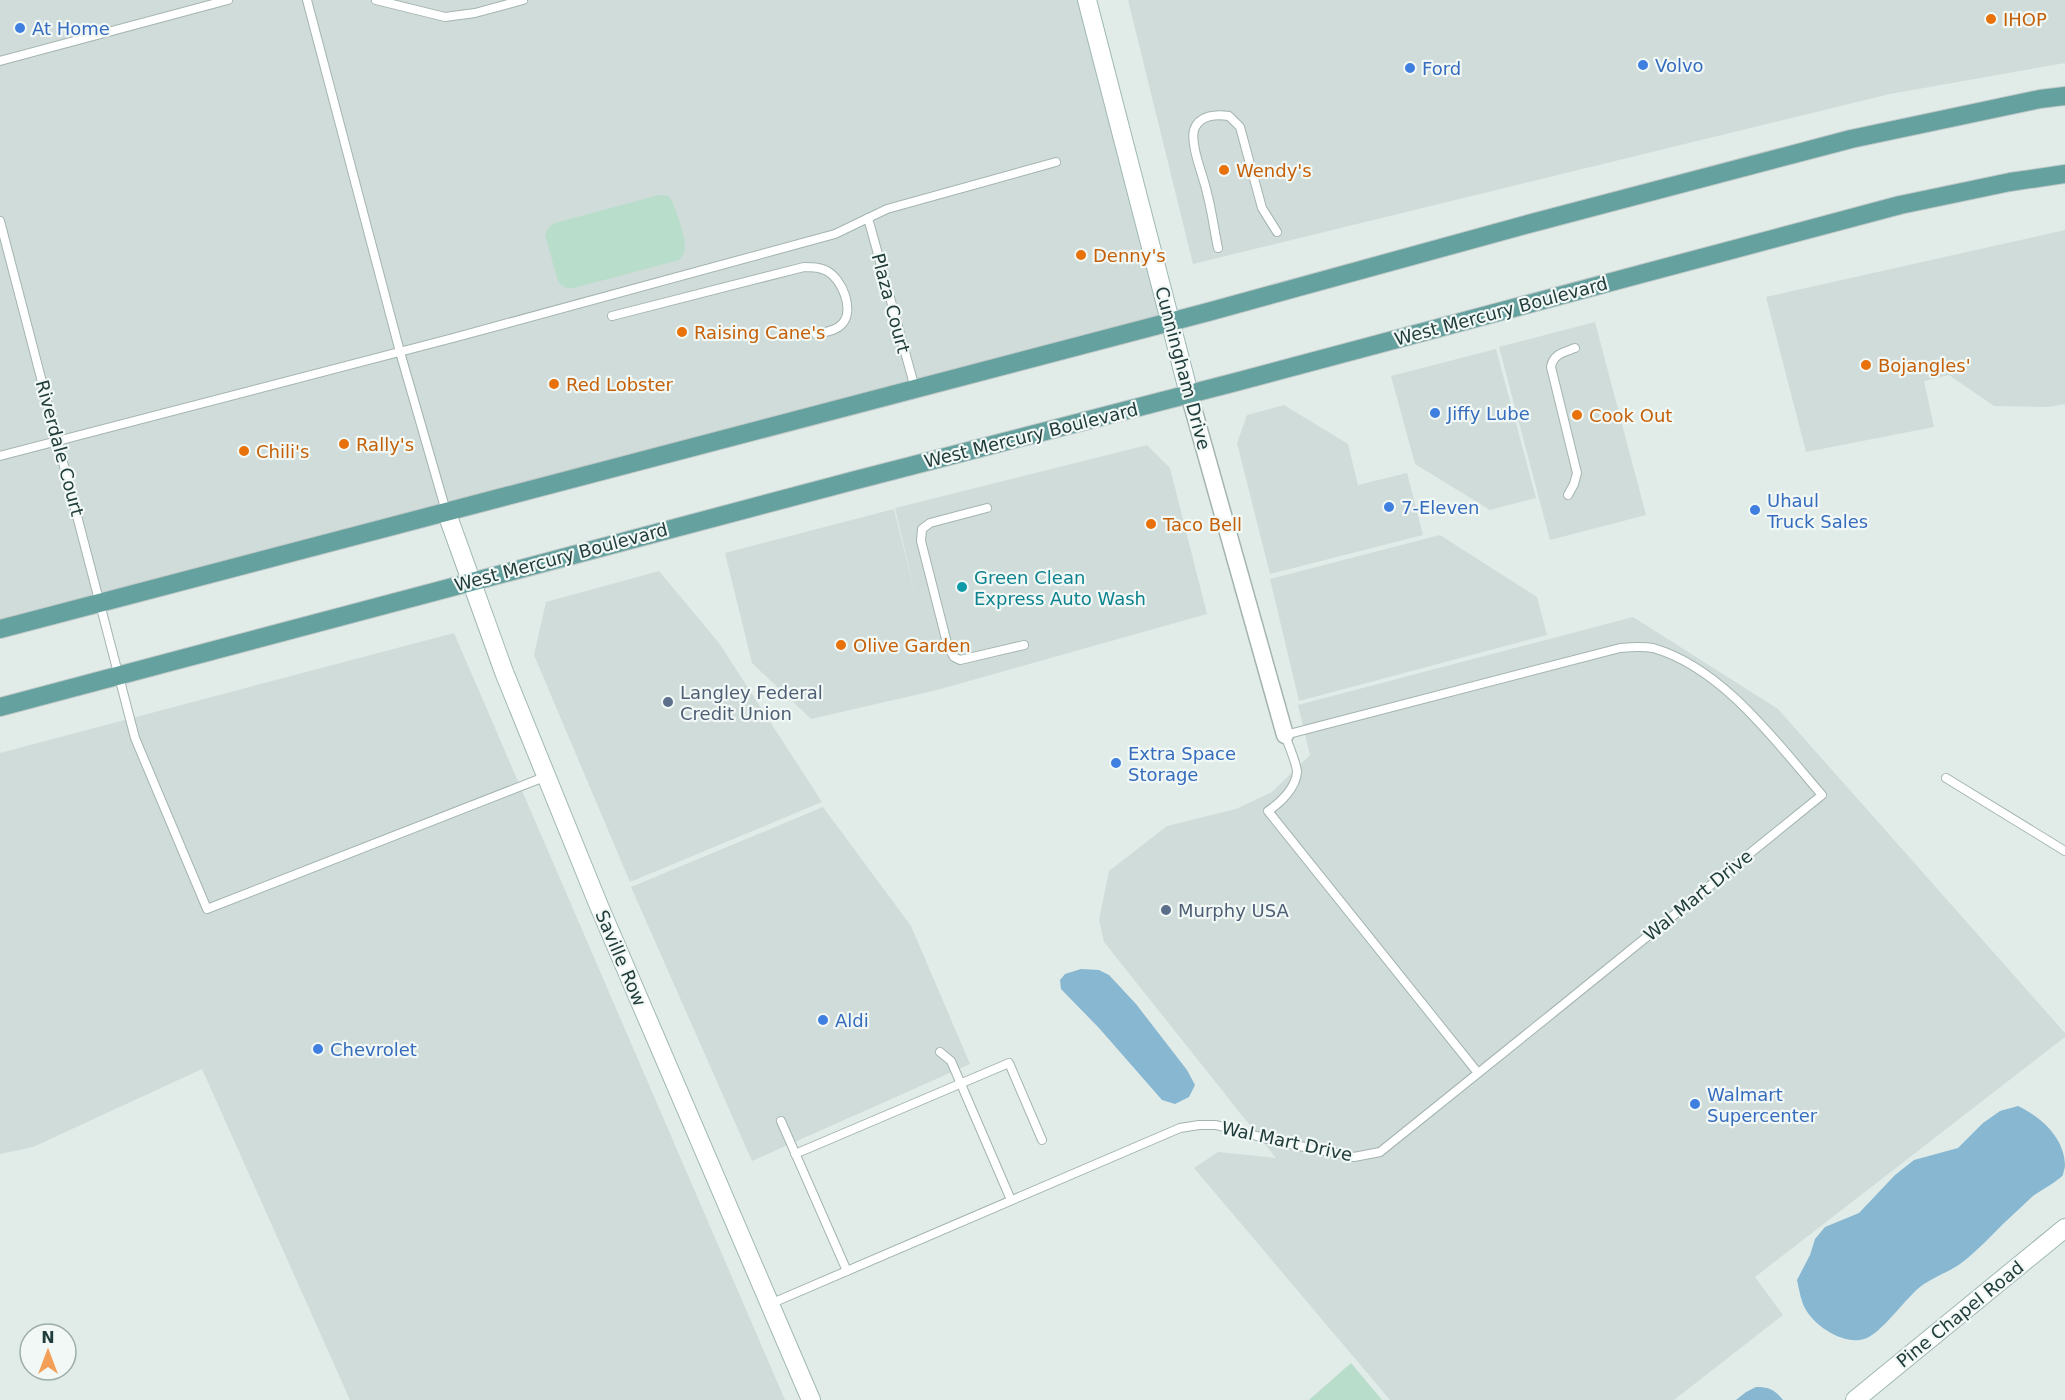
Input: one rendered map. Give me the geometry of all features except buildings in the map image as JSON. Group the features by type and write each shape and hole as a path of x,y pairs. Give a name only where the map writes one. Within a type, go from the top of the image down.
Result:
{"main road":[{"path":"0,629 1171,322 1543,220 1851,139 2040,99 2065,96"},
{"name":"West Mercury Boulevard","path":"0,707 1900,205 2010,182 2065,174"}],"street":[{"name":"Cunningham Drive","path":"1087,0 1189,394 1285,735"},
{"name":"Saville Row","path":"446,511 504,672 598,906 811,1400"},
{"name":"Pine Chapel Road","path":"1855,1400 2065,1228"}],"lane":[{"path":"0,61 228,0"},
{"path":"308,0 400,352 446,511"},
{"path":"375,0 435,16 455,17 523,0"},
{"path":"417,0 420,12"},
{"path":"1218,248 1208,194 1193,138 1197,125 1202,119 1211,116 1229,116 1240,127 1262,208 1277,232"},
{"path":"0,456 400,352 835,234 886,209 1056,162"},
{"name":"Plaza Court","path":"868,218 915,388"},
{"name":"Riverdale Court","path":"0,221 135,738 207,909 547,776"},
{"path":"612,316 804,267 814,267 825,269 834,275 841,285 847,312 846,319 837,328 816,334"},
{"path":"1568,495 1577,473 1551,368 1557,355 1575,348"},
{"path":"987,508 930,523 922,529 921,541 948,647 954,657 960,660 1024,645"},
{"name":"Wal Mart Drive","path":"770,1304 1180,1128 1216,1125 1275,1142 1354,1157 1380,1152 1822,795 1733,696 1679,659 1651,647 1620,648 1285,735"},
{"path":"1285,735 1297,772 1282,801 1269,811 1478,1073"},
{"path":"1946,778 2065,851"},
{"path":"940,1052 951,1061 1011,1200"},
{"path":"795,1154 1009,1064 1042,1140"},
{"path":"781,1121 847,1271"}],"shaded area":[{"path":"0,0 1089,0 1172,317 0,630"},
{"path":"1128,0 2065,0 2065,63 1890,94 1193,264"},
{"path":"2065,230 2065,404 2048,407 1994,406 1949,375 1924,381 1934,427 1806,452 1766,297"},
{"path":"1595,322 1646,515 1550,540 1499,347"},
{"path":"1496,349 1536,498 1490,510 1415,464 1391,376"},
{"path":"1284,405 1348,444 1358,485 1407,473 1423,535 1270,574 1237,443 1247,415"},
{"path":"1147,445 1170,468 1207,614 937,690 811,719 752,663 725,553 894,509 918,606 895,508"},
{"path":"1440,535 1537,597 1547,635 1299,701 1270,579"},
{"path":"659,571 719,643 822,802 630,882 534,655 546,602"},
{"path":"1633,617 1778,709 2065,1033 2065,1037 1755,1277 1783,1315 1674,1400 1390,1400 1194,1168 1218,1152 1276,1158 1104,942 1099,920 1109,871 1167,826 1236,809 1272,792 1310,755 1298,705"},
{"path":"454,633 785,1400 350,1400 202,1069 33,1147 0,1154 0,753"},
{"path":"823,807 911,926 970,1064 752,1161 631,887"}],"green space":[{"path":"659,195 668,196 679,220 685,247 679,260 574,288 565,287 558,281 545,235 549,227 555,223"},
{"path":"1351,1363 1382,1400 1309,1400"}],"water":[{"path":"1081,969 1099,970 1109,975 1136,1004 1187,1070 1195,1085 1189,1097 1175,1104 1162,1100 1099,1028 1061,989 1060,980 1065,974"},
{"path":"2018,1106 2043,1122 2056,1138 2064,1156 2063,1175 2033,1196 1966,1259 1914,1292 1885,1324 1870,1336 1856,1340 1839,1337 1816,1323 1804,1307 1797,1280 1810,1255 1815,1239 1825,1227 1859,1213 1895,1175 1914,1160 1958,1148 1983,1123 2000,1111"},
{"path":"1756,1387 1771,1390 1783,1400 1736,1400"}],"place":[{"name":"IHOP","path":"1991,19"},
{"name":"At Home","path":"20,28"},
{"name":"Volvo","path":"1643,65"},
{"name":"Ford","path":"1410,68"},
{"name":"Wendy's","path":"1224,170"},
{"name":"Denny's","path":"1081,255"},
{"name":"Raising Cane's","path":"682,332"},
{"name":"Bojangles'","path":"1866,365"},
{"name":"Red Lobster","path":"554,384"},
{"name":"Jiffy Lube","path":"1435,413"},
{"name":"Cook Out","path":"1577,415"},
{"name":"Rally's","path":"344,444"},
{"name":"Chili's","path":"244,451"},
{"name":"7-Eleven","path":"1389,507"},
{"name":"Uhaul Truck Sales","path":"1755,510"},
{"name":"Taco Bell","path":"1151,524"},
{"name":"Green Clean Express Auto Wash","path":"962,587"},
{"name":"Olive Garden","path":"841,645"},
{"name":"Langley Federal Credit Union","path":"668,702"},
{"name":"Extra Space Storage","path":"1116,763"},
{"name":"Murphy USA","path":"1166,910"},
{"name":"Aldi","path":"823,1020"},
{"name":"Chevrolet","path":"318,1049"},
{"name":"Walmart Supercenter","path":"1695,1104"}]}
